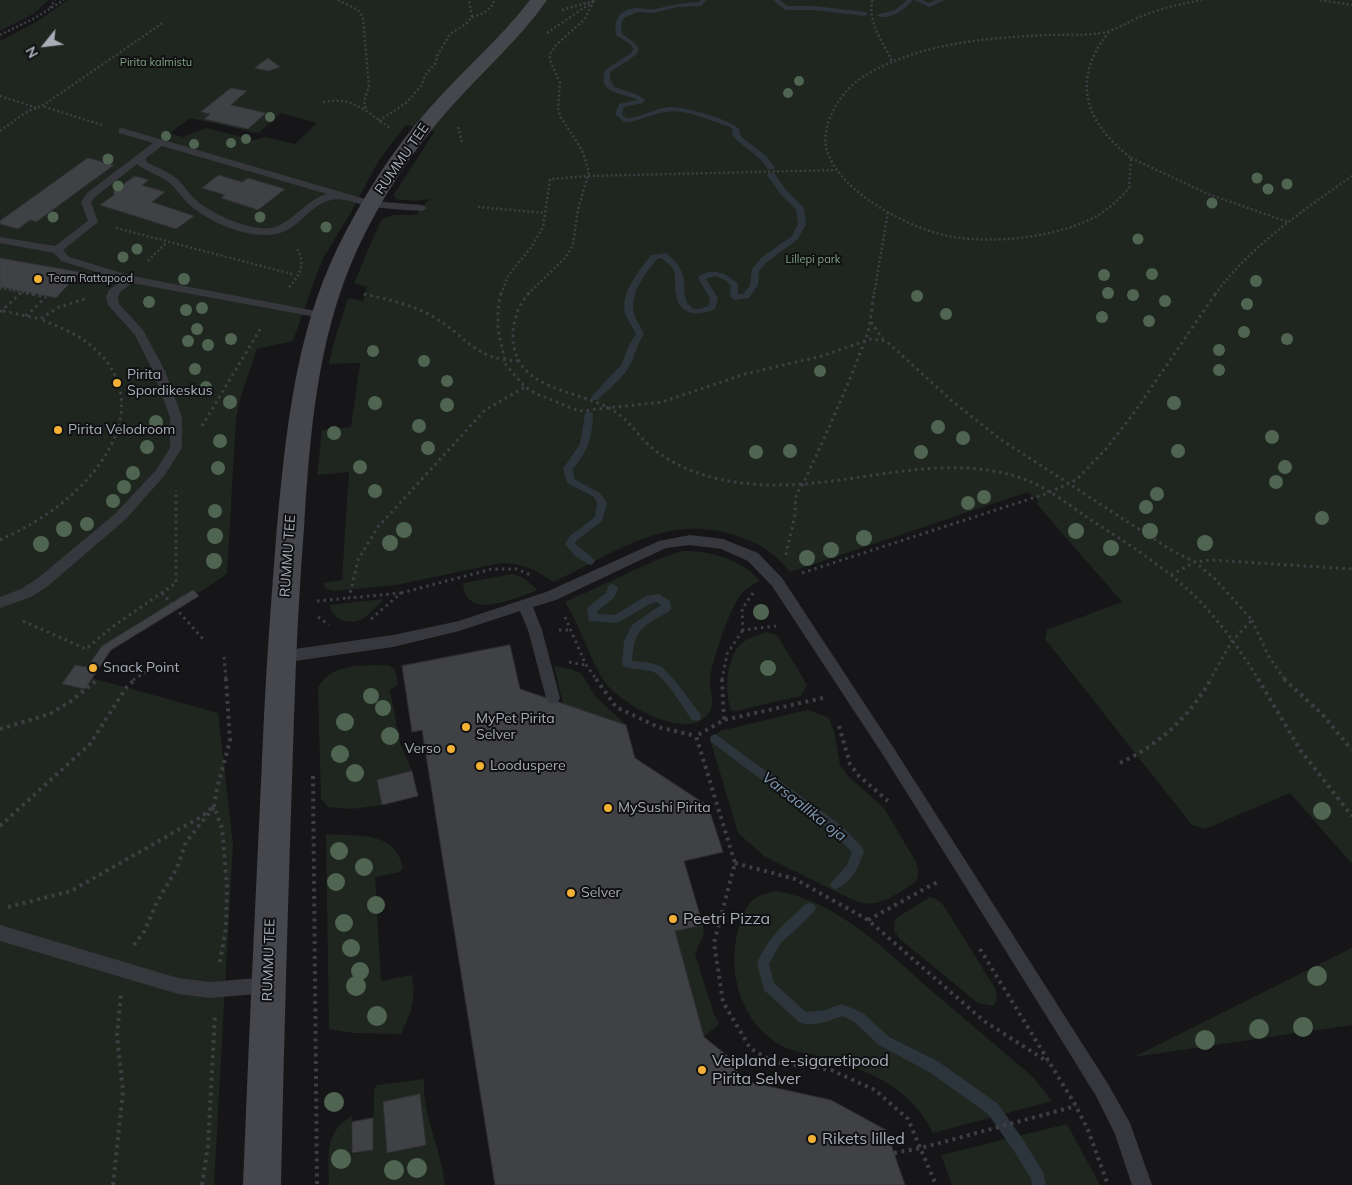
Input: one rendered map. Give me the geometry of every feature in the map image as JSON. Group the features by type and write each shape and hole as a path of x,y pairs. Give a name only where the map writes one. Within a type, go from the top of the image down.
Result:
{"main road":[{"name":"RUMMU TEE","path":"262,1185 281,657 300,429 308,375 322,315 334,279 371,204 413,140 539,0"}],"lane":[{"path":"122,131 371,204 422,208"},
{"path":"57,250 93,222 86,202 91,195 161,142"},
{"path":"141,157 140,161 142,164 170,178 192,202 203,210 260,232 276,231 314,204 325,198 340,196"},
{"path":"0,240 57,250 65,260 130,279 322,315"},
{"path":"0,603 26,593 43,582 121,516 160,473 176,448 176,417 159,371 139,333 114,305 112,298 115,290 130,279"},
{"path":"281,657 393,641 459,626 551,596 664,544 690,540 723,544 753,557 763,565 777,582 890,754 1063,1026 1102,1090 1123,1130 1142,1185"},
{"path":"525,606 535,630 553,698"},
{"path":"0,933 178,986 210,990 268,985"}],"path":[{"path":"48,10 55,0"},
{"path":"0,35 64,0"},
{"path":"338,0 358,10 363,17 369,86 364,101 366,111"},
{"path":"469,0 472,17"},
{"path":"379,121 406,103 422,85 425,75 435,64 437,56 450,34 466,24 472,17 490,8 494,4 493,0"},
{"path":"594,0 588,18 572,34 552,48 550,53 550,60 560,80 558,102 560,116 584,155 589,176 576,213 575,242 571,251 525,298 516,313 513,336 514,346 520,361 532,376 547,386 611,409 626,419 648,445 661,454 699,472 739,483 803,484 942,466 970,467 995,471 1025,480 1118,538 1192,592 1232,641 1262,685 1285,727 1307,760 1352,816"},
{"path":"872,0 873,21 876,31 892,61"},
{"path":"1131,158 1130,188 1095,219 1069,229 1000,240 970,240 924,230 888,212 859,191 837,170 829,156 825,140 833,111 852,84 892,61 970,41 1109,32 1154,12 1202,0"},
{"path":"1320,0 1352,5"},
{"path":"0,132 28,111 42,106 164,22"},
{"path":"1109,32 1089,64 1086,90 1090,106 1104,133 1118,149 1131,158 1208,194 1288,222"},
{"path":"0,96 37,108"},
{"path":"323,102 346,99 394,131 413,140"},
{"path":"42,106 122,131"},
{"path":"837,170 589,176 550,179 543,227 538,237 508,276 500,297 498,329 504,362 511,373 525,387 548,399 579,411 662,402 745,374 822,356 862,342 879,339 886,341"},
{"path":"797,575 1048,493 1077,479 1115,439 1138,409 1215,293 1232,272 1254,250 1288,222 1352,176"},
{"path":"478,207 545,213"},
{"path":"787,562 786,549 795,517 794,503 796,494 803,484 838,410 862,342 867,334 888,212"},
{"path":"93,222 292,274"},
{"path":"17,618 86,649 112,627 176,583 176,448 200,429 273,306 293,283 301,269 303,260 296,247 276,231"},
{"path":"0,288 46,297 26,316"},
{"path":"40,319 59,307 115,290"},
{"path":"1,312 22,292"},
{"path":"364,294 421,310 453,330 480,354 504,362 520,361"},
{"path":"0,540 50,512 79,489 98,468 113,444 123,415 124,391 112,366 84,339 40,319 1,312"},
{"path":"870,321 874,329 886,341 971,416 1016,450 1087,494 1171,550 1195,562 1215,579 1252,620 1267,654 1281,675 1294,690 1317,709 1352,750"},
{"path":"348,598 356,559 378,527 485,410 525,387"},
{"path":"1171,575 1195,562 1211,560 1352,568"},
{"path":"317,601 401,593 492,569 517,569 536,579"},
{"path":"724,720 721,683 727,654 743,630 742,609 757,589"},
{"path":"316,592 318,618 331,626"},
{"path":"162,593 203,639"},
{"path":"368,621 401,593"},
{"path":"563,613 586,665 616,707 658,727 696,736 724,720 824,698"},
{"path":"743,630 780,626 779,620"},
{"path":"1120,764 1166,736 1199,700 1232,641 1252,620"},
{"path":"535,630 572,630"},
{"path":"0,909 71,891 199,818 214,807 217,788 230,741 224,657"},
{"path":"0,826 90,744 126,688 133,680 154,667"},
{"path":"0,729 42,717 60,709 97,680"},
{"path":"819,690 829,706"},
{"path":"838,722 844,738 847,758 854,771 894,808"},
{"path":"696,736 735,863 714,944 723,1002 750,1048 773,1062 831,1070 875,1090 908,1119 936,1185"},
{"path":"313,773 317,1185"},
{"path":"735,863 795,879 868,920 984,1022 1050,1064"},
{"path":"935,873 944,888"},
{"path":"868,920 939,881"},
{"path":"977,944 1076,1106 1088,1130 1108,1185"},
{"path":"894,1154 1076,1106"}],"green space":[{"path":"0,0 49,0 33,14 0,31"},
{"path":"68,0 1352,0 1352,864 1290,793 1205,829 1192,825 1045,639 1047,630 1122,602 1036,503 1039,501 1028,492 790,572 772,554 746,539 711,530 687,529 664,533 642,540 553,582 529,568 501,563 396,585 334,591 325,588 323,583 342,580 349,472 317,475 322,430 351,427 360,363 329,364 334,342 348,298 363,301 367,287 354,283 381,220 393,215 416,215 429,199 414,201 396,199 394,194 435,131 406,125 379,160 350,214 322,260 293,341 257,349 240,399 236,420 227,574 197,594 193,590 102,646 87,667 75,666 62,684 85,689 92,678 218,713 233,844 214,1185 0,1185 0,41 36,22","holes":["281,113 317,123 295,144 266,137 254,140 207,128 183,137 170,133 190,118 258,133"]},
{"path":"682,551 703,552 724,557 752,573 760,581 748,587 741,594 726,624 711,672 712,705 709,713 699,721 686,724 654,717 624,700 612,690 604,681 593,662 576,621 565,602 659,559"},
{"path":"512,574 522,577 538,590 506,601 482,605 473,602 466,595 463,583"},
{"path":"384,599 366,616 360,620 350,622 341,620 333,614 330,605"},
{"path":"767,632 779,638 807,685 801,696 735,711 731,710 727,684 733,657 742,643"},
{"path":"388,665 395,669 398,685 390,690 400,743 412,771 377,780 382,805 351,809 328,807 321,799 318,688 331,674 349,667"},
{"path":"554,666 581,673 595,696 626,725 563,704"},
{"path":"807,710 828,717 834,731 840,765 848,776 884,808 916,862 918,874 916,881 885,900 867,903 853,900 764,856 738,833 710,739 720,731"},
{"path":"326,834 362,836 383,841 392,847 403,867 400,872 375,877 381,981 412,975 414,992 412,1005 401,1034 353,1033 329,1029"},
{"path":"776,891 820,905 840,916 879,944 1034,1078 1052,1101 933,1133 924,1117 913,1104 900,1092 872,1074 839,1062 786,1048 768,1036 756,1024 747,1010 740,994 734,961 739,927 747,907 755,899"},
{"path":"930,897 938,900 944,906 996,990 997,998 994,1006 978,1003 900,939 894,931 895,919"},
{"path":"703,925 704,933 695,954 719,1024 704,1037 675,931"},
{"path":"1352,948 1352,1025 1134,1057"},
{"path":"424,1079 426,1105 445,1185 329,1185 329,1154 332,1137 336,1130 352,1116 351,1154 373,1150 374,1090 377,1085","holes":["420,1094 425,1145 387,1153 383,1103"]},
{"path":"1067,1124 1100,1185 952,1185 941,1155"}],"building":[{"path":"268,58 280,67 268,71 255,68"},
{"path":"231,88 247,91 231,105 266,113 248,129 204,119 210,114 201,112"},
{"path":"88,158 114,165 36,222 30,220 18,229 0,224 0,221"},
{"path":"219,175 242,182 248,178 285,189 258,210 221,198 225,195 202,188"},
{"path":"135,176 149,180 142,185 165,192 152,202 194,216 176,229 100,205 114,195 113,192"},
{"path":"0,258 80,272 56,298 0,287"},
{"path":"193,590 199,596 111,650 85,689 62,684 75,665 87,667 102,646"},
{"name":"Selver","path":"510,645 520,689 626,725 635,758 708,806 723,852 684,861 703,925 675,931 704,1037 734,1061 740,1080 831,1100 886,1130 905,1185 495,1185 422,730 412,732 402,666"},
{"path":"412,771 418,796 382,805 377,780"},
{"path":"420,1094 426,1145 387,1153 383,1102"},
{"path":"373,1118 373,1150 352,1153 352,1122"}],"waterway":[{"name":"Varsaallika oja","path":"704,0 701,4 677,5 654,11 637,10 621,17 618,24 619,35 633,44 636,49 634,54 607,71 606,79 612,89 642,100 641,102 621,105 618,114 624,120 636,119 671,109 679,109 702,115 736,129 736,135 764,157 771,167"},
{"name":"Varsaallika oja","path":"776,0 785,8 814,8 865,14"},
{"name":"Varsaallika oja","path":"879,15 897,12 910,0"},
{"name":"Varsaallika oja","path":"917,0 929,5 942,0"},
{"name":"Varsaallika oja","path":"595,398 625,366 632,346 640,334 630,315 629,300 635,284 654,257 663,255 674,265 679,275 679,291 682,300 688,309 696,312 712,307 714,298 702,278 711,273 719,274 735,286 734,295 737,298 746,296 754,285 755,271 764,260 795,237 802,224 800,208 784,193 771,175"},
{"name":"Varsaallika oja","path":"589,414 585,444 568,469 570,481 597,495 602,503 599,519 573,538 570,544 578,553 590,561"},
{"name":"Varsaallika oja","path":"613,588 610,595 592,610 593,618 617,619 650,599 659,598 666,604 666,608 641,623 632,634 629,641 627,663 658,670 696,717"},
{"name":"Varsaallika oja","path":"715,739 838,830 858,851 852,868 836,884"},
{"name":"Varsaallika oja","path":"810,908 776,940 763,963 768,986 804,1018 825,1016 842,1010 858,1017 884,1041 934,1067 993,1109 1038,1177 1039,1185"}],"place":[{"name":"Team Rattapood","path":"38,279"},
{"name":"Pirita Spordikeskus","path":"117,383"},
{"name":"Pirita Velodroom","path":"58,430"},
{"name":"Snack Point","path":"93,668"},
{"name":"MyPet Pirita Selver","path":"466,727"},
{"name":"Verso","path":"451,749"},
{"name":"Looduspere","path":"480,766"},
{"name":"MySushi Pirita","path":"608,808"},
{"name":"Selver","path":"571,893"},
{"name":"Peetri Pizza","path":"673,919"},
{"name":"Veipland e-sigaretipood Pirita Selver","path":"702,1070"},
{"name":"Rikets lilled","path":"812,1139"}],"park label":[{"name":"Pirita kalmistu","path":"156,63"},
{"name":"Lillepi park","path":"813,260"}]}
